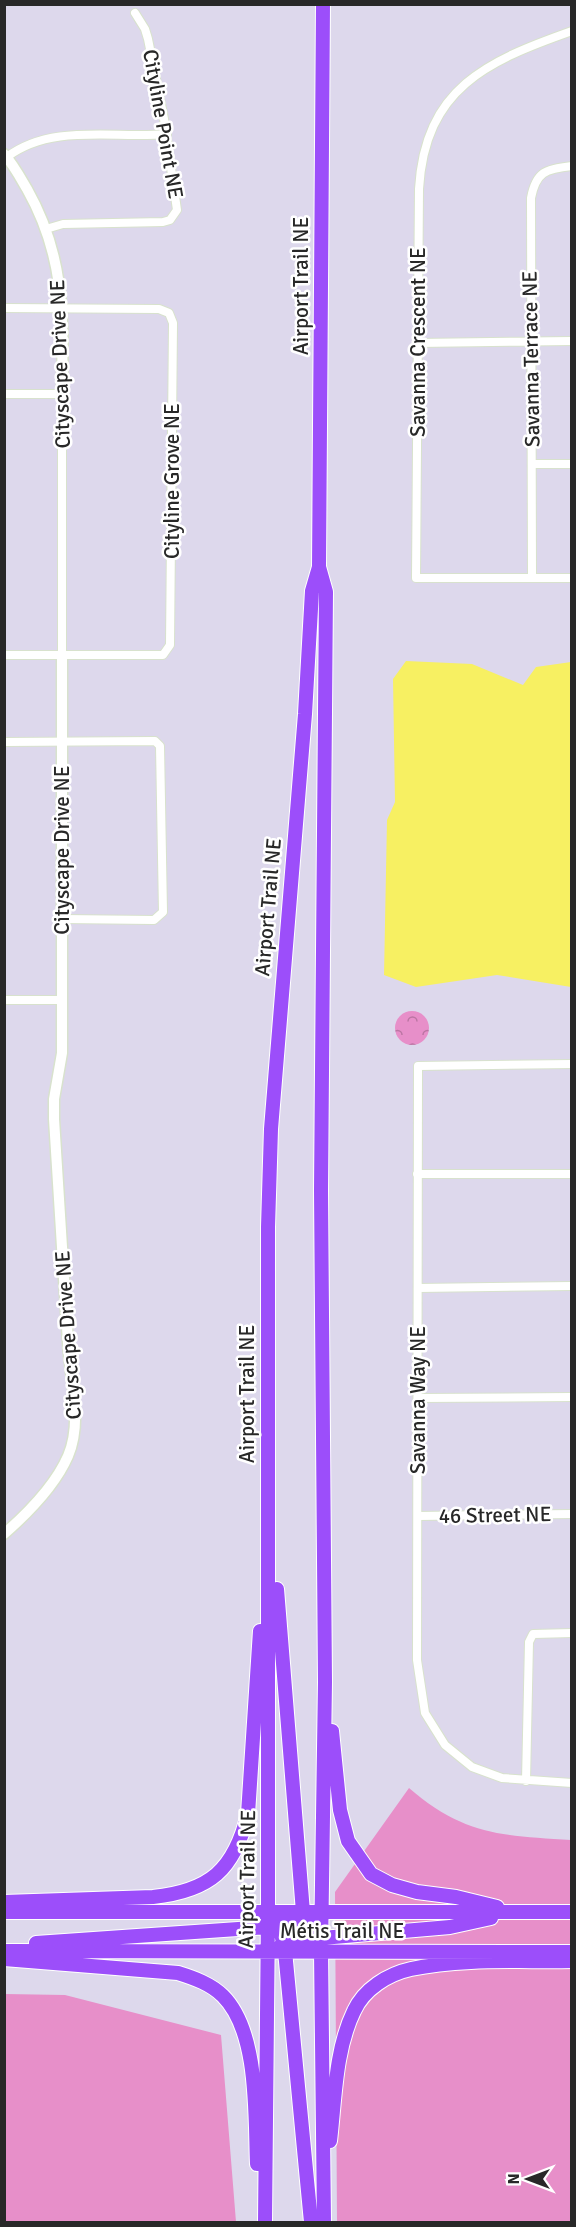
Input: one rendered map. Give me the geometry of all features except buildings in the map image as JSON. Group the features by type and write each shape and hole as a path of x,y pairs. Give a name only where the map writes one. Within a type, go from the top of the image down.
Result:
{"main road":[{"name":"Airport Trail NE","path":"265,2223 267,1952 273,1926 268,1912 268,1227 271,1130 305,714 312,591 319,567 323,4"},
{"name":"Airport Trail NE","path":"319,567 326,592 321,1180 325,1682 323,1912 318,1943 324,2223"},
{"path":"4,1902 108,1900 174,1895 195,1889 214,1878 231,1860 242,1839 249,1803 269,1491"},
{"path":"269,1491 304,1916 318,1943"},
{"path":"325,1682 340,1810 348,1841 366,1869 392,1886 456,1897 519,1912"},
{"name":"Métis Trail NE","path":"4,1912 268,1912 304,1916 323,1912 572,1912"},
{"path":"267,1952 318,1943 450,1927 519,1912"},
{"path":"4,1948 273,1926 304,1916"},
{"path":"273,1926 284,1948 311,2223"},
{"name":"Métis Trail NE","path":"318,1943 572,1952"},
{"name":"Métis Trail NE","path":"4,1948 267,1952"},
{"path":"4,1959 178,1973 197,1979 223,1996 240,2022 250,2061 260,2223"},
{"path":"323,2200 342,2048 351,2017 366,1994 378,1983 411,1969 461,1963 572,1961"}],"street":[{"name":"Cityline Point NE","path":"46,229 63,224 170,220 177,210 167,134 148,39 135,13"},
{"name":"Savanna Crescent NE","path":"572,32 523,49 478,72 454,94 435,121 424,149 420,174 416,578 572,579"},
{"path":"6,155 29,143 54,137 167,134"},
{"name":"Cityscape Drive NE","path":"4,1534 21,1519 57,1476 68,1456 74,1433 75,1416 68,1347 54,1119 54,1099 62,1053 62,308 56,263 46,229 33,200 6,155"},
{"name":"Savanna Terrace NE","path":"532,578 530,212 533,187 539,175 557,168 572,166"},
{"path":"4,308 62,308"},
{"name":"Cityline Grove NE","path":"62,308 159,309 169,313 173,323 170,645 163,655 62,654"},
{"path":"418,343 572,341"},
{"path":"4,394 62,394"},
{"path":"532,464 572,464"},
{"path":"4,655 62,654"},
{"path":"4,742 155,741 160,746 163,912 154,920 62,919"},
{"path":"4,1000 62,1000"},
{"name":"Savanna Way NE","path":"572,1065 418,1066 417,1174 419,1398 417,1660 425,1713 446,1745 472,1767 502,1778 572,1783"},
{"path":"417,1174 572,1174"},
{"path":"418,1288 572,1286"},
{"path":"419,1398 572,1397"},
{"name":"46 Street NE","path":"418,1516 572,1514"},
{"path":"526,1781 529,1642 533,1634 572,1633"}],"green space":[{"path":"412,1011 424,1016 429,1028 424,1040 412,1045 400,1040 395,1028 400,1016"},
{"path":"409,1788 429,1804 466,1824 504,1834 571,1840 571,2222 337,2222 335,1892"},
{"path":"5,1994 65,1995 221,2035 236,2222 5,2222"}],"shaded area":[{"path":"406,661 472,664 523,685 536,667 571,662 571,987 497,975 416,987 384,975 387,820 395,802 393,679"}]}
